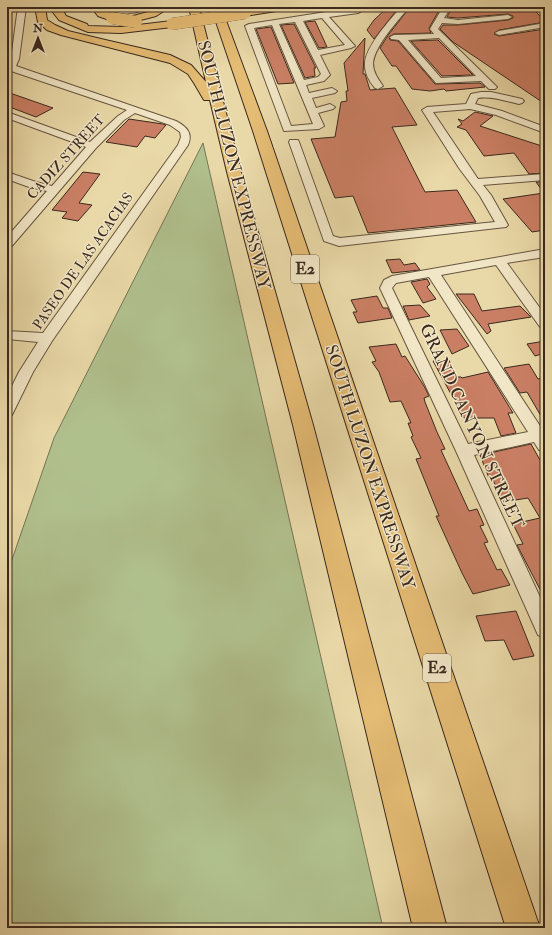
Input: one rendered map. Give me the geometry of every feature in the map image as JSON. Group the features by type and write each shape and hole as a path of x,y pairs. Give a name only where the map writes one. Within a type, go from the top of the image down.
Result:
{"highway":[{"path":"40,7 40,14 44,22 61,32 160,55 190,68 210,102 219,113"},
{"path":"49,7 50,14 58,21 68,25 85,29 121,30 244,11 283,7"},
{"path":"56,7 58,14 63,19 74,24 87,26 126,27 172,22"},
{"path":"66,7 70,12 83,18 112,21 142,17 166,7"},
{"path":"96,7 102,14 112,18 136,22 172,22"},
{"name":"SOUTH LUZON EXPRESSWAY","path":"216,7 260,131 352,415 523,928"},
{"path":"226,7 230,23 227,37"},
{"path":"244,11 262,7"},
{"name":"SOUTH LUZON EXPRESSWAY","path":"193,9 219,113 305,433 430,928"}],"street":[{"path":"22,7 17,27 15,59 9,67 134,110"},
{"path":"110,7 123,11 142,7"},
{"path":"275,23 319,126 287,129 249,26 355,11 365,7"},
{"path":"378,86 373,79 369,63 370,57 404,7"},
{"path":"447,7 434,29 492,87"},
{"path":"488,11 495,18"},
{"path":"315,53 351,46 324,16"},
{"path":"440,20 458,22 508,17"},
{"path":"298,19 326,75 321,79 301,83"},
{"path":"499,33 545,25"},
{"path":"384,36 402,38 440,36"},
{"path":"402,38 438,81 483,78"},
{"path":"307,96 332,91"},
{"path":"470,106 474,96 481,95 519,101"},
{"path":"294,142 328,238 339,242 502,225 488,201 464,168 427,110 470,106 545,129"},
{"path":"313,111 330,107"},
{"name":"PASEO DE LAS ACACIAS","path":"7,411 26,372 47,338 183,145 186,138 186,132 181,127 134,110"},
{"name":"CADIZ STREET","path":"7,244 92,146 121,118 134,110"},
{"path":"511,111 545,129"},
{"path":"7,114 92,146"},
{"path":"7,175 33,185 55,190"},
{"path":"475,182 545,177"},
{"path":"464,451 543,439 433,273 545,253"},
{"path":"500,262 545,324"},
{"name":"GRAND CANYON STREET","path":"433,273 392,280 388,283 386,288 464,451 545,629"},
{"path":"7,335 47,338"}],"green space":[{"path":"203,143 383,928 7,928 7,574 54,438"}],"building":[{"path":"388,7 399,7 374,39 367,30 374,20"},
{"path":"410,7 441,7 429,28 431,33 394,34 389,37 390,40 398,41 435,84 480,83 485,87 446,91 444,89 430,91 412,89 396,66 392,66 380,48"},
{"path":"452,7 532,7 545,22 499,30 494,34 499,36 545,29 545,104 453,42 440,29 443,25 508,20 513,18 513,16 508,14 458,18 447,17"},
{"path":"315,21 327,47 319,48 305,22"},
{"path":"294,24 316,68 314,68 315,76 305,78 281,25"},
{"path":"271,27 294,83 278,84 256,29"},
{"path":"365,38 363,74 365,74 370,90 395,88 417,125 392,127 425,192 457,190 476,222 368,233 353,196 335,198 311,139 335,137 341,102 347,101 346,91 348,91 344,63"},
{"path":"438,40 473,75 442,76 411,41"},
{"path":"7,92 53,108 36,117 7,106"},
{"path":"475,112 493,116 480,126 545,147 545,173 529,174 514,153 484,156 466,130 457,127 462,124 458,119 463,121"},
{"path":"129,119 166,125 155,138 145,136 137,147 106,142"},
{"path":"83,172 100,174 79,203 92,205 78,221 62,218 67,212 52,210"},
{"path":"536,182 545,182 545,230 532,232 503,199 544,193"},
{"path":"400,259 404,265 415,263 420,270 392,273 386,260"},
{"path":"427,279 430,284 427,287 436,299 423,303 411,282"},
{"path":"456,294 474,294 482,311 520,306 531,317 488,324 491,331 487,334"},
{"path":"377,296 383,308 388,308 392,318 358,323 353,312 357,312 351,300"},
{"path":"420,305 430,316 409,320 403,306"},
{"path":"457,329 469,346 452,354 440,330"},
{"path":"545,341 545,353 535,356 527,344"},
{"path":"396,344 402,357 405,356 429,396 424,398 445,449 441,450 469,511 477,509 484,525 480,526 488,542 484,543 497,570 501,569 510,585 473,594 462,573 436,516 439,516 416,459 421,458 411,437 413,436 408,423 411,423 401,401 390,402 379,372 372,362 376,361 369,347"},
{"path":"449,360 456,377 462,378 488,372 513,413 508,413 516,433 501,436 494,418 464,418 433,361"},
{"path":"529,364 538,379 545,377 545,423 527,392 520,393 504,368"},
{"path":"531,444 540,460 545,459 545,599 517,545 523,544 513,524 540,518 528,498 503,502 492,478 489,478 480,455"},
{"path":"516,611 534,656 513,660 504,640 485,641 476,616"}]}
